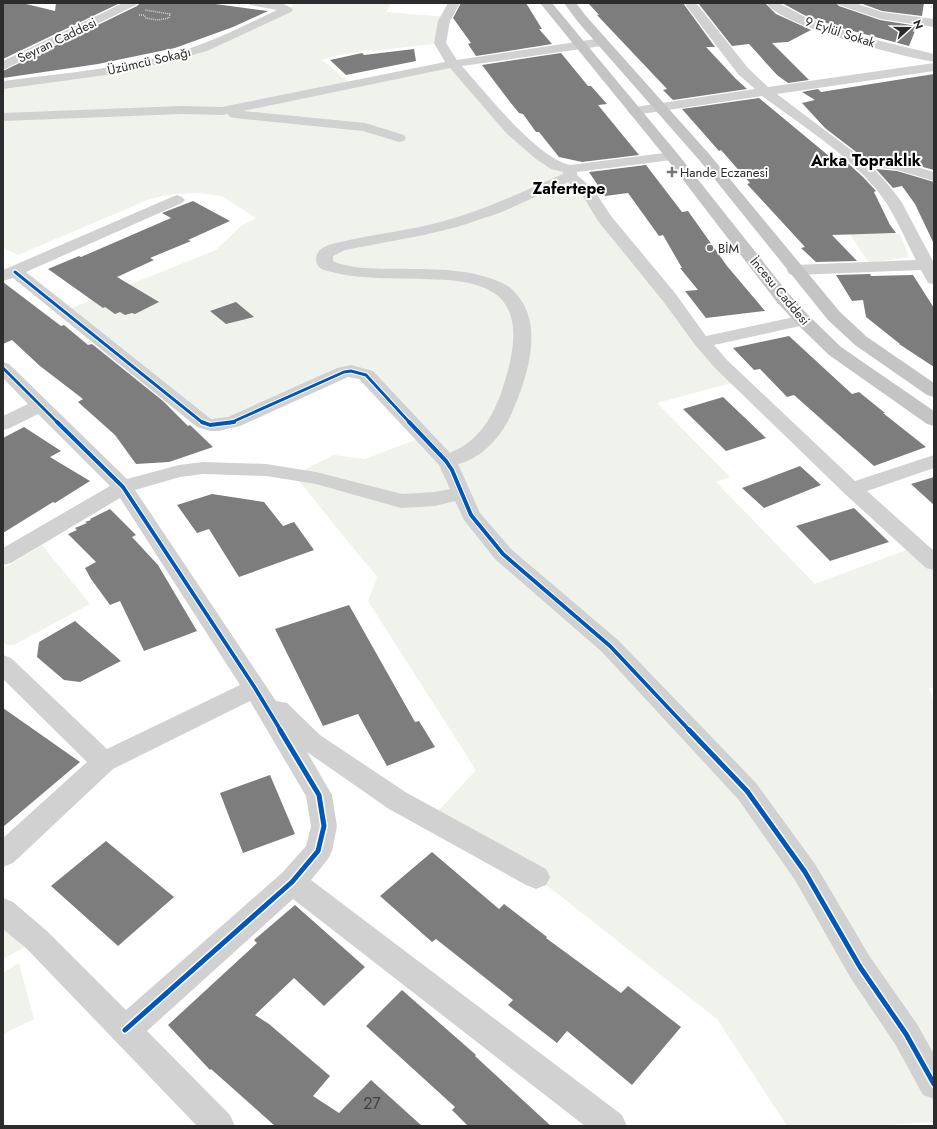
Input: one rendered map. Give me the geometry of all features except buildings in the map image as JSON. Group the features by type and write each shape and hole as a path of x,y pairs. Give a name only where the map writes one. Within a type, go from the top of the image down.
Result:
{"main road":[{"name":"İncesu Caddesi","path":"546,3 672,156 782,297 803,320 835,351 934,420"},
{"name":"İncesu Caddesi","path":"570,3 602,42 662,108 834,316 861,341 934,391"}],"street":[{"name":"Üzümcü Sokağı","path":"3,85 106,71 159,60 202,48 287,10 285,8 254,3"},
{"path":"454,3 444,21 440,43 453,64 512,131 541,156 556,166 570,172 588,193 604,218 669,297 702,342 721,364 852,489 934,563"},
{"path":"690,3 743,71 765,92 828,138 859,163 881,185 893,201 930,272 796,270"},
{"name":"9 Eylül Sokak","path":"772,3 799,19 838,33 934,58"},
{"path":"843,3 880,15 934,23"},
{"name":"Seyran Caddesi","path":"3,66 129,4"},
{"path":"222,111 453,64 602,42"},
{"path":"635,111 934,67"},
{"path":"3,117 175,110 222,111 250,117 365,127 399,138"},
{"path":"446,461 464,455 477,447 500,417 510,398 523,342 523,322 518,309 502,289 491,284 473,279 446,276 385,274 341,270 325,264 325,253 331,249 342,246 456,222 527,196 570,172 672,156"},
{"path":"859,163 886,163 934,177"},
{"path":"177,200 9,274 204,423 210,426 218,426 233,422 344,372 366,375 446,461 452,470 471,515 503,554 610,646 747,791 805,872 860,967 906,1034 934,1084"},
{"path":"702,342 803,320"},
{"path":"3,368 123,487 255,688 319,795 324,826 318,851 292,882 124,1030"},
{"path":"3,424 41,405"},
{"path":"852,489 934,461"},
{"path":"3,558 123,487 179,471 203,468 266,470 316,478 402,501 435,500 462,492"},
{"path":"3,664 104,762"},
{"path":"3,855 104,762 255,688"},
{"path":"255,688 311,742 398,801 536,877"},
{"path":"292,882 610,1126"},
{"path":"3,911 37,940 219,1126"}],"path":[{"path":"115,11 144,15 146,18 157,20 169,18 170,14 163,12 151,12 129,4"},
{"path":"144,15 151,12"}],"shaded area":[{"path":"295,3 391,3 386,12 446,17 440,43 372,50 333,56 322,60 353,85 453,64 512,131 570,169 739,381 657,403 730,477 716,482 815,584 909,549 934,570 934,688 929,688 934,703 934,1122 870,1126 787,1126 717,1019 536,877 431,819 476,770 368,601 377,577 294,475 334,455 365,459 423,437 351,371 218,425 64,311 216,250 241,226 256,218 222,196 198,193 173,194 150,199 18,255 3,248 3,85 106,71 203,48 287,10"},
{"path":"850,234 900,234 909,257 869,263"},
{"path":"42,545 90,604 14,645 7,645 3,642 3,569"},
{"path":"3,911 37,940 3,959"},
{"path":"19,963 34,1019 3,1034 3,973"}],"cycle path":[{"path":"15,272 204,423 210,425 233,422 344,372 351,371 366,375 446,461 452,470 471,515 503,554 610,646 747,791 805,872 860,967 906,1034 934,1084"},
{"path":"3,368 123,487 255,688 319,795 324,826 318,851 292,882 125,1030"}],"place":[{"name":"Hande Eczanesi","path":"672,172"},
{"name":"BİM","path":"710,248"}],"district":[{"name":"Arka Topraklık","path":"866,160"},
{"name":"Zafertepe","path":"569,188"}]}
